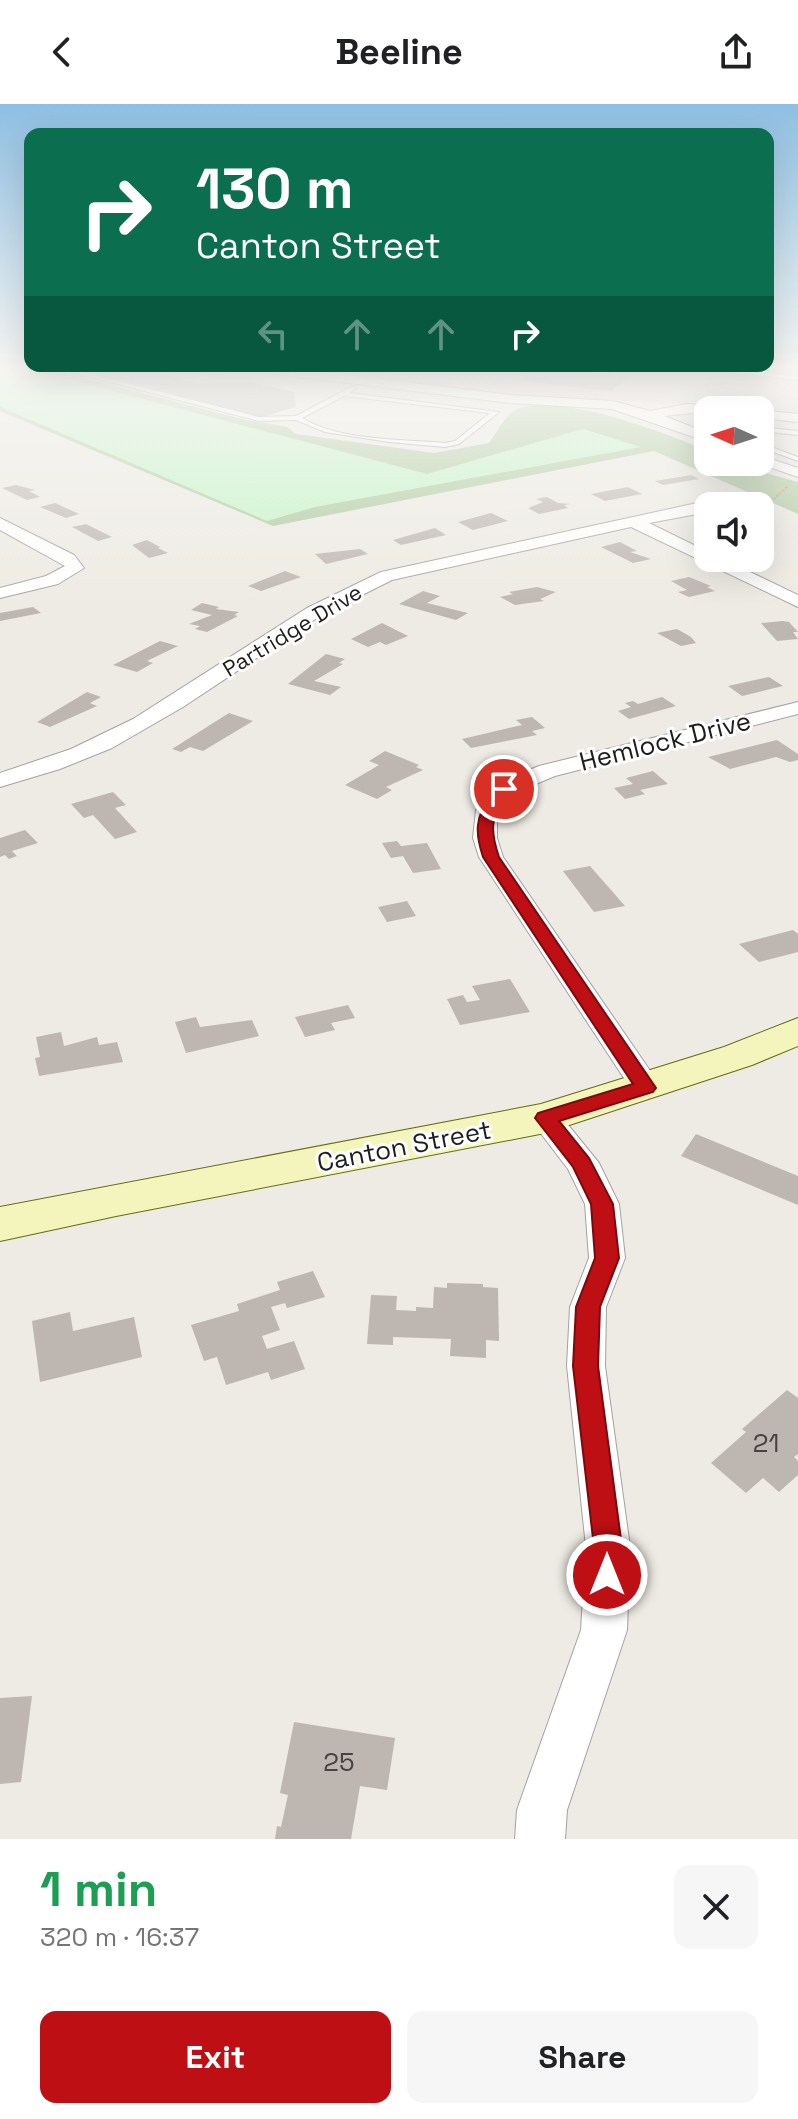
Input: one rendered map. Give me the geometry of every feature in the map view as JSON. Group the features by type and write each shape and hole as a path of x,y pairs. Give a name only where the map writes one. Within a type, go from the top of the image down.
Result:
{"main road":[{"name":"Canton Street","path":"0,1224 545,1118 646,1088 798,1031"}],"street":[{"path":"774,464 798,473"},
{"name":"Partridge Drive","path":"0,780 102,744 161,711 351,590 420,568 694,509"},
{"path":"633,522 798,602"},
{"path":"0,523 68,559 75,568 52,580 0,593"},
{"name":"Hemlock Drive","path":"646,1088 491,857 485,838 488,810 504,789 547,771 798,708"},
{"path":"540,1839 542,1810 604,1630 608,1547 586,1366 588,1307 607,1258 602,1204 582,1163 545,1118"}],"lane":[{"path":"774,450 798,459"}],"path":[{"path":"774,499 784,488 798,482"}],"green space":[{"path":"93,450 412,450 434,453 451,450 694,450 694,468 654,451 273,526"},
{"path":"101,450 336,450 427,474 510,450 625,450 315,507 267,521"},
{"path":"774,475 798,482 798,514 774,504 774,492 748,492 711,476"}],"building":[{"path":"691,475 699,479 663,485 655,481"},
{"path":"16,485 35,490 29,491 40,497 27,500 2,488"},
{"path":"628,487 642,494 605,501 591,494"},
{"path":"547,497 558,503 571,504 564,505 568,508 539,514 528,508 543,502 536,499"},
{"path":"55,503 79,514 66,518 40,507"},
{"path":"491,513 508,521 473,530 458,522"},
{"path":"86,524 112,537 98,541 72,527"},
{"path":"435,528 446,535 401,545 393,540"},
{"path":"147,540 168,553 149,558 132,545"},
{"path":"620,542 637,551 630,552 651,559 633,563 601,547"},
{"path":"360,549 368,554 326,564 315,554"},
{"path":"285,571 301,577 261,591 248,586"},
{"path":"689,577 711,586 707,587 715,591 689,597 678,592 687,590 671,581"},
{"path":"537,587 556,592 540,599 544,601 515,605 500,597 513,594 509,592"},
{"path":"423,591 440,596 427,603 468,613 456,620 399,604"},
{"path":"202,603 219,607 216,609 239,612 234,615 238,616 207,632 195,629 200,626 189,624 212,615 191,610"},
{"path":"33,607 41,613 0,621 0,613"},
{"path":"789,622 798,632 793,632 798,639 777,641 761,623"},
{"path":"382,623 408,636 386,645 380,642 368,647 351,639"},
{"path":"677,629 696,643 681,646 657,633"},
{"path":"160,641 178,646 147,661 153,663 137,672 113,665"},
{"path":"326,654 345,659 339,663 343,664 314,681 341,687 330,695 288,684"},
{"path":"769,677 783,686 742,696 728,686"},
{"path":"87,692 101,697 90,703 97,706 50,727 37,722"},
{"path":"662,697 676,706 629,719 618,711 631,707 625,703 633,701 638,704"},
{"path":"229,713 253,721 203,751 190,747 181,752 172,749"},
{"path":"532,717 545,728 532,731 537,735 471,748 462,739 522,725 516,720"},
{"path":"777,740 798,754 798,760 790,762 776,757 730,769 708,757"},
{"path":"385,751 419,765 416,767 423,770 386,787 392,790 377,799 345,785 379,765 369,761"},
{"path":"653,771 668,784 640,790 645,794 625,799 614,788 633,784 626,778"},
{"path":"113,792 126,805 115,808 137,832 115,839 93,815 84,818 71,804"},
{"path":"25,830 38,843 12,851 17,856 9,859 5,855 0,857 0,838"},
{"path":"397,841 401,846 427,843 441,869 413,873 403,856 391,858 382,843"},
{"path":"590,866 625,906 594,912 563,871"},
{"path":"407,901 416,916 387,922 378,907"},
{"path":"793,930 798,934 798,952 759,962 739,944"},
{"path":"510,979 530,1012 460,1025 447,999 463,995 467,1002 480,1000 472,986"},
{"path":"348,1005 355,1018 331,1023 335,1030 305,1037 295,1017"},
{"path":"196,1017 200,1027 252,1020 259,1036 186,1053 175,1022"},
{"path":"61,1032 64,1046 97,1037 99,1045 117,1042 123,1062 39,1076 35,1058 40,1057 36,1037"},
{"path":"696,1134 798,1176 798,1205 681,1156"},
{"path":"313,1271 325,1297 287,1308 285,1303 271,1307 280,1330 262,1336 267,1349 294,1341 305,1369 271,1380 268,1372 226,1385 217,1357 204,1361 191,1325 239,1311 237,1304 280,1290 277,1282"},
{"path":"447,1283 483,1284 483,1287 498,1288 499,1341 486,1340 486,1358 450,1356 451,1339 393,1337 393,1345 367,1344 371,1295 397,1296 396,1310 416,1311 416,1307 433,1308 434,1287 447,1288"},
{"path":"70,1312 73,1331 134,1317 142,1357 40,1382 32,1321"},
{"path":"787,1390 798,1398 798,1454 794,1457 798,1461 798,1475 779,1492 763,1478 746,1493 711,1463 746,1432 742,1429"},
{"path":"32,1696 21,1782 0,1784 0,1698"},
{"path":"294,1722 395,1738 387,1790 360,1786 351,1839 275,1839 288,1795 280,1793"}],"route":[{"path":"504,789 488,810 485,824 485,838 491,857 646,1088 545,1118 582,1163 602,1204 607,1258 588,1307 586,1366 608,1547 607,1575"}]}
